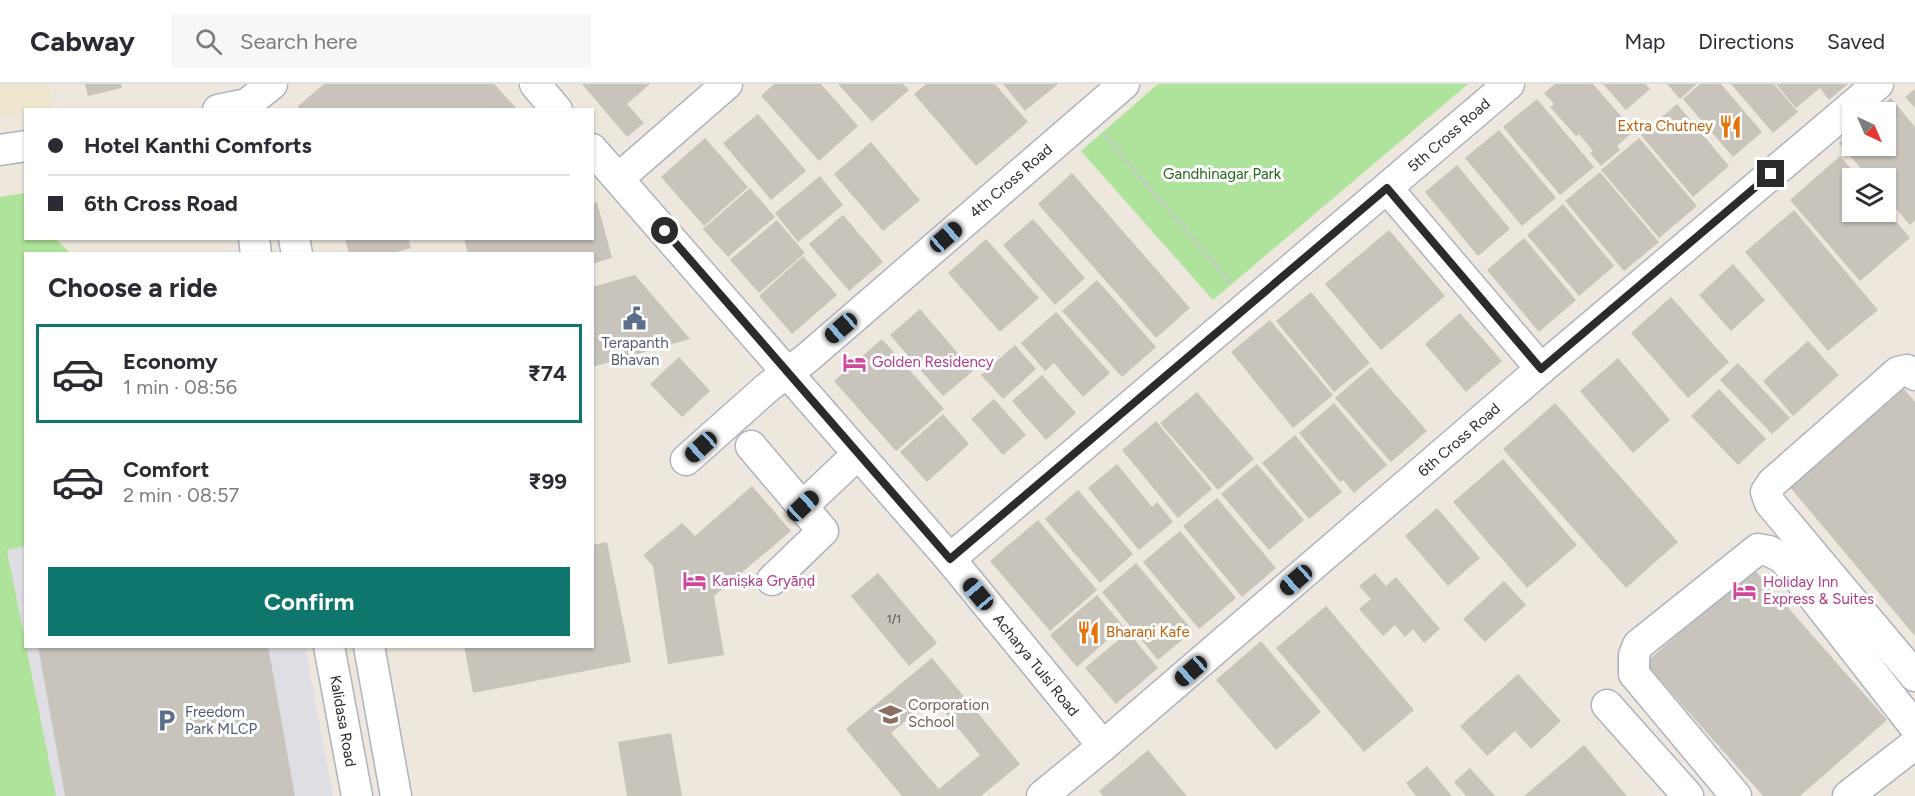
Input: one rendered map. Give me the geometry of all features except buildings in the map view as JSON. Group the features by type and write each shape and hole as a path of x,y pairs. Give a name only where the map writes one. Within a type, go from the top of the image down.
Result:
{"street":[{"path":"225,108 247,102 272,84"},
{"path":"535,84 555,108"},
{"path":"619,178 727,84"},
{"name":"4th Cross Road","path":"686,460 768,387 789,373 1124,84"},
{"name":"5th Cross Road","path":"950,559 1509,84"},
{"name":"6th Cross Road","path":"1042,796 1878,84"},
{"path":"0,150 24,146"},
{"name":"Acharya Tulsi Road","path":"594,151 950,559 1103,746"},
{"path":"1387,188 1541,369"},
{"path":"1915,375 1907,370 1898,372 1772,483 1766,492 1770,502 1915,676"},
{"path":"751,446 823,531 772,580"},
{"path":"803,506 858,454"},
{"path":"1736,796 1634,674 1634,655 1638,645 1758,549 1769,551 1783,558 1915,727"},
{"name":"Kalidasa Road","path":"329,648 357,796"},
{"path":"369,648 396,796"},
{"path":"1607,705 1688,796"},
{"path":"1848,796 1915,744"}],"path":[{"path":"1087,115 1249,304"}],"shaded area":[{"path":"0,84 48,84 53,107 24,108 24,112 0,116"},
{"path":"24,546 24,636 7,549"},
{"name":"Freedom Park MLCP","path":"27,648 305,648 333,796 56,796"}],"green space":[{"name":"Gandhinagar Park","path":"1158,84 1468,84 1213,300 1081,151"},
{"path":"24,193 24,240 57,240 69,252 24,252 24,546 7,550 24,635 24,648 27,648 56,796 0,796 0,197"}],"place":[{"name":"Extra Chutney","path":"1731,126"},
{"name":"Terapanth Bhavan","path":"635,319"},
{"name":"Golden Residency","path":"854,362"},
{"name":"Kaniṣka Gryāṇḍ","path":"694,581"},
{"name":"Holiday Inn Express & Suites","path":"1745,591"},
{"name":"Bharaṇi Kafe","path":"1088,632"},
{"name":"Corporation School","path":"890,714"},
{"name":"Freedom Park MLCP","path":"167,721"}],"route":[{"path":"665,231 950,559 1387,188 1541,369 1771,174"}]}
